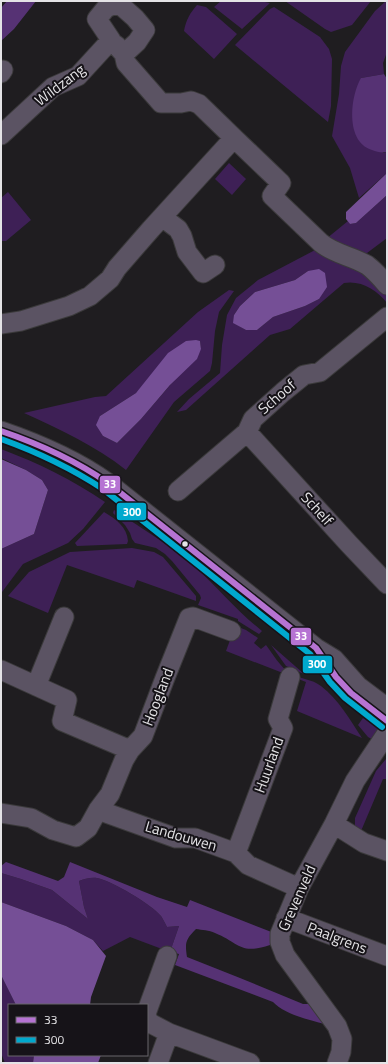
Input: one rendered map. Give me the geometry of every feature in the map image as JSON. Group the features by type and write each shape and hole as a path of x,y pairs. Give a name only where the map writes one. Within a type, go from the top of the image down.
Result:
{"street":[{"path":"124,54 137,42 146,30 118,3 106,8 97,19 110,40 124,54 126,63 161,103 194,101 199,104 281,183 272,196 315,238 328,249 365,264 376,272 387,285"},
{"name":"Wildzang","path":"3,128 52,87 78,76 110,40"},
{"path":"1,326 62,308 90,296 110,279 117,268 234,138"},
{"path":"162,217 178,229 187,252 203,273 215,265"},
{"name":"Schoof","path":"178,491 247,432 253,419 304,374 320,372 387,317"},
{"path":"1,431 51,450 104,480 316,648 334,659 358,686 387,708"},
{"name":"Schelf","path":"247,432 387,584"},
{"path":"36,686 64,617"},
{"name":"Hoogland","path":"98,810 110,794 124,760 130,750 143,736 189,618 193,617 231,631"},
{"path":"316,648 336,677 351,693 387,721"},
{"path":"1,670 67,700 62,721 130,750"},
{"name":"Huurland","path":"236,853 283,728 278,719 290,677"},
{"name":"Grevenveld","path":"337,1063 341,1052 342,1039 337,1026 285,955 280,942 280,934 299,888 334,824 355,781 387,733"},
{"path":"1,813 31,818 53,830 76,837 88,828 98,810"},
{"name":"Landouwen","path":"98,810 176,838 195,838 236,853 248,865 299,888"},
{"path":"334,824 364,843 387,851"},
{"name":"Paalgrens","path":"286,918 387,956"},
{"path":"148,1008 167,956"},
{"path":"148,1020 150,1024 169,1033 250,1063"},
{"path":"158,1063 169,1033"}],"shaded area":[{"path":"7,1 36,1 14,29 1,41 1,8"},
{"path":"221,1 260,1 270,3 242,29 214,7"},
{"path":"285,1 371,1 352,25 331,32"},
{"path":"386,1 387,52 383,63 384,74 361,78 383,153 387,152 387,173 359,198 350,168 332,136 339,94 341,66 345,52 375,11"},
{"path":"197,5 206,7 237,34 214,59 184,31 192,11"},
{"path":"274,7 320,37 329,49 332,59 331,106 328,122 235,45 270,9"},
{"path":"384,74 387,79 387,152 380,152 374,151 363,145 357,138 352,118 354,96 361,78"},
{"path":"229,163 246,179 232,195 215,179"},
{"path":"387,173 387,195 356,223 350,224 346,219 346,212"},
{"path":"8,192 31,220 6,241 1,241 1,198"},
{"path":"387,195 387,238 363,256 326,239 348,221 350,224 356,223"},
{"path":"317,249 369,271 387,293 387,303 383,298 368,287 350,282 344,283 290,329 270,335 186,410 177,412 189,399 220,373 222,345 227,315 236,298 258,280","holes":["308,271 319,299 305,306 273,317 257,330 246,330 234,323 234,315 240,306 255,292 295,280"]},
{"path":"319,269 325,273 327,287 319,299 305,306 273,317 257,330 246,330 233,323 234,315 240,306 255,292 295,280 308,271"},
{"path":"229,290 234,291 219,312 210,371 174,402 126,470 90,446 24,413 95,397 106,396 198,312","holes":["200,341 201,349 141,419 117,443 103,436 100,416 136,393"]},
{"path":"186,341 200,341 201,349 197,359 170,385 141,419 117,443 103,436 96,425 100,416 136,393 168,353"},
{"path":"1,449 55,472 105,502 83,529 68,543 23,564 2,592 1,549 34,534 48,490 42,480 26,470 1,458"},
{"path":"1,459 26,470 42,480 48,490 34,534 1,549"},
{"path":"114,510 156,537 186,559 262,631 259,634 238,621 238,619 198,605 201,598 200,595 172,561 156,548 135,543 125,525 113,513"},
{"path":"104,512 117,521 126,532 128,541 127,544 77,546 75,543"},
{"path":"132,548 154,552 163,557 196,596 196,601 137,580 134,588 67,565 48,613 8,596 29,572 70,552"},
{"path":"241,628 258,638 254,643 261,649 266,645 283,668 287,671 321,686 344,710 362,738 297,711 306,682 226,651 233,632"},
{"path":"271,645 303,673 304,674 286,666"},
{"path":"363,718 376,726 379,731 375,741 368,737 358,725"},
{"path":"386,759 387,779 383,779 361,831 355,829 355,818 376,771"},
{"path":"6,862 58,881 64,877 70,862 157,897 187,907 190,900 274,933 270,945 252,949 240,946 213,932 196,929 187,942 187,957 303,1004 311,1004 325,1024 297,1016 284,1010 273,1002 175,965 179,954 170,952 179,926 167,927 161,916 149,905 121,888 97,878 88,878 79,881 88,919 52,890 1,873 1,866"},
{"path":"1,873 52,890 88,919 79,881 88,878 104,880 149,905 161,916 167,927 179,926 170,952 130,937 103,951 93,940 66,926 1,902"},
{"path":"1,902 66,926 93,940 106,956 91,997 90,1004 16,1004 1,975"},
{"path":"1,975 16,1004 8,1004 8,1056 34,1056 33,1063 5,1063 1,1053"},
{"path":"34,1056 101,1056 98,1063 33,1063"}],"transit line":[{"name":"33","path":"1,431 56,453 83,467 108,483 316,648 336,677 351,693 387,721"},
{"name":"300","path":"1,439 54,461 103,489 310,654 330,682 345,698 382,727"}]}
